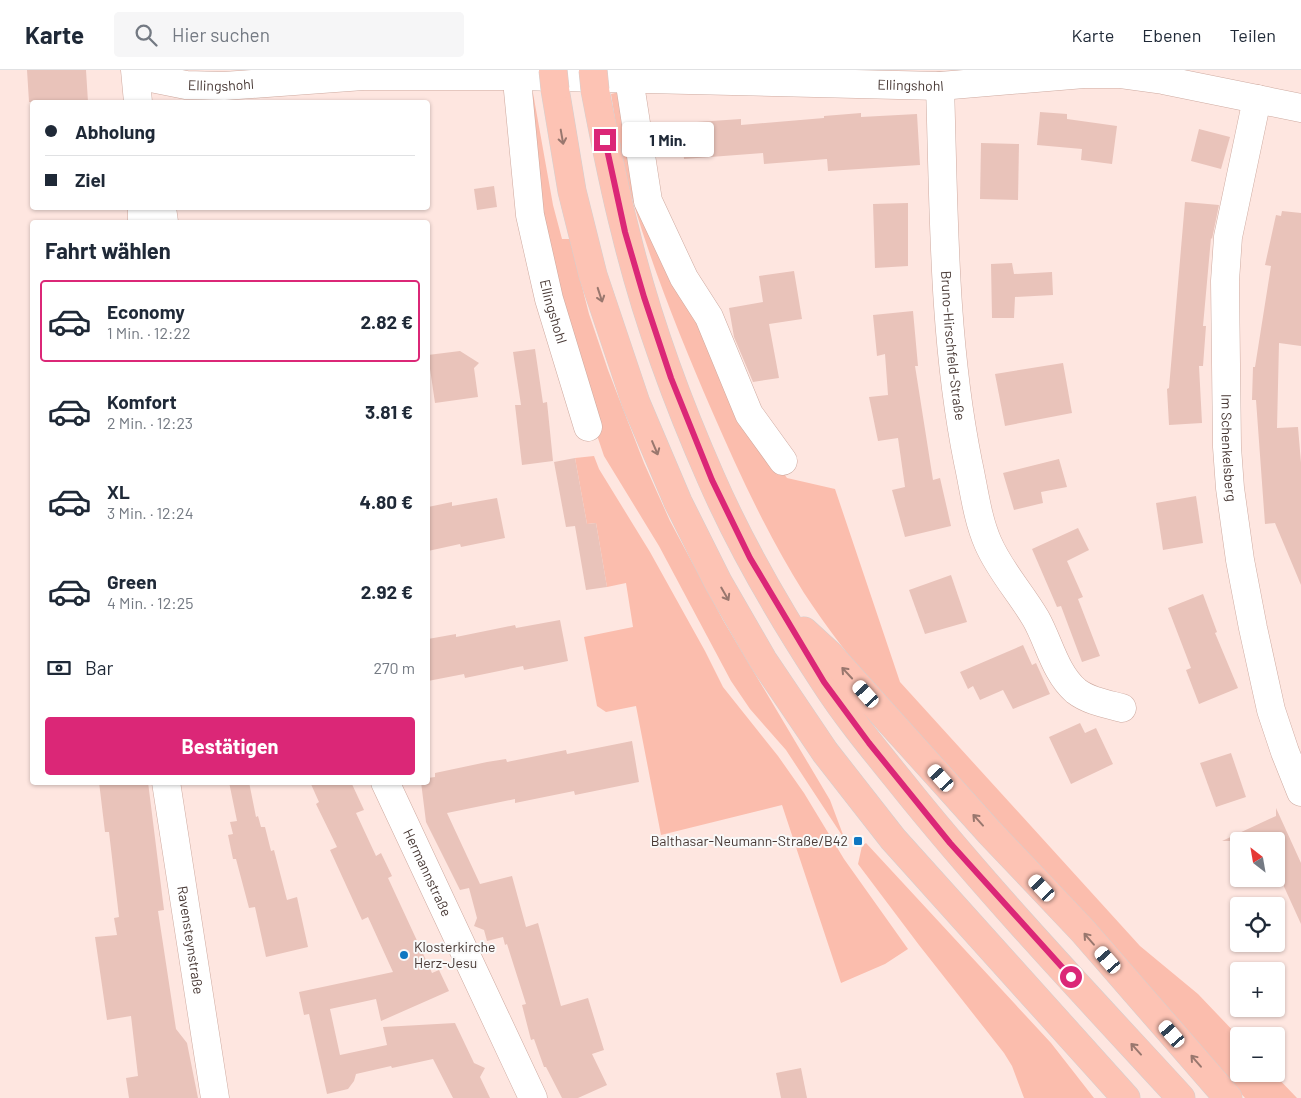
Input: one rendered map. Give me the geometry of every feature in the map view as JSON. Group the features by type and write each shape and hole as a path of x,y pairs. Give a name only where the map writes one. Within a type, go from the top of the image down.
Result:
{"highway":[{"path":"554,79 572,191 596,284 636,403 678,502 718,582 763,660 825,752 893,839 1126,1098"},
{"path":"594,80 608,157 625,232 644,297 671,378 712,480 750,558 824,682 950,843 1181,1098"},
{"path":"778,605 829,654 990,833 1082,930 1228,1098"}],"street":[{"name":"Ellingshohl","path":"136,73 186,85 224,86 363,76 516,73 629,78 940,86 1084,74 1119,74 1163,80 1301,108"},
{"path":"136,73 138,100"},
{"name":"Ellingshohl","path":"516,73 530,215 549,299 588,427"},
{"path":"629,78 648,200 684,278 709,317 749,414 783,461"},
{"name":"Bruno-Hirschfeld-Straße","path":"940,86 951,354 961,428 981,523 1001,569 1037,621 1067,682 1077,692 1088,698 1122,708"},
{"name":"Im Schenkelsberg","path":"1257,99 1236,190 1228,237 1225,282 1227,447 1230,488 1253,628 1271,710 1301,792"},
{"name":"Ravensteynstraße","path":"166,785 215,1098"},
{"name":"Hermannstraße","path":"387,785 533,1098"}],"shaded area":[{"path":"619,92 642,202 746,421 787,478 835,489 900,682 1140,946 1198,994 1230,1028 1230,1081 879,694 840,644 804,593 766,527 743,481 701,386 670,309 634,205 618,136 611,94"},
{"path":"533,93 553,205 562,239 570,239 589,314 608,370 644,463 670,521 723,620 830,800 845,840 786,750 750,709 731,681 659,546 604,456 576,373 554,297 522,94"},
{"path":"594,456 599,469 650,552 723,687 778,756 804,793 844,859 908,949 885,964 841,983 782,805 661,835 636,706 606,712 597,706 584,637 633,627 626,583 607,587 596,523 587,524 575,458"},
{"path":"866,843 1051,1043 1094,1098 1024,1098 1012,1066 1004,1053 858,864 862,846"},
{"path":"1231,1082 1282,1082 1297,1098 1245,1098"}],"building":[{"path":"27,70 86,70 88,100 30,100 29,102"},
{"path":"1040,112 1067,114 1067,119 1117,126 1112,164 1081,160 1082,149 1037,145"},
{"path":"861,113 861,117 917,114 920,165 828,171 827,159 764,164 763,153 684,159 682,123 741,119 741,125"},
{"path":"1199,129 1230,137 1221,169 1191,161"},
{"path":"981,143 1019,144 1018,200 980,199"},
{"path":"494,186 497,207 477,210 474,189"},
{"path":"1185,202 1219,205 1211,238 1203,326 1206,326 1203,366 1199,366 1202,423 1169,425 1167,389 1169,388"},
{"path":"908,203 908,266 875,268 873,204"},
{"path":"1282,211 1301,213 1301,346 1279,343 1277,428 1298,427 1301,463 1301,585 1275,523 1265,524 1256,400 1252,400 1253,367 1255,367 1271,266 1265,265 1276,215 1281,216"},
{"path":"1012,263 1014,274 1052,272 1053,295 1015,297 1014,318 992,318 991,264"},
{"path":"794,271 802,319 769,324 779,378 753,382 734,337 729,308 763,302 759,276"},
{"path":"913,311 918,366 915,366 933,480 940,478 951,526 905,537 892,490 905,487 898,438 878,441 869,397 888,395 885,354 877,356 873,315"},
{"path":"535,349 543,403 547,402 553,461 522,465 515,405 521,405 513,352"},
{"path":"460,351 479,363 474,368 478,397 435,403 430,355"},
{"path":"1063,363 1072,413 1005,426 995,374"},
{"path":"575,458 587,524 596,523 607,587 586,590 575,526 566,527 554,462"},
{"path":"1059,459 1067,487 1041,492 1043,503 1014,510 1003,473"},
{"path":"1196,496 1203,543 1163,550 1156,503"},
{"path":"497,498 505,538 461,547 460,544 430,551 430,507 452,502 452,506"},
{"path":"1078,528 1089,550 1067,561 1083,597 1078,599 1100,656 1082,662 1061,606 1057,607 1032,549"},
{"path":"951,575 967,622 925,634 909,590"},
{"path":"1203,594 1217,632 1215,633 1238,688 1199,704 1186,670 1191,668 1168,608"},
{"path":"560,620 568,661 524,670 523,666 465,678 464,674 430,681 430,639 456,634 456,637 515,625 516,628"},
{"path":"1023,645 1032,665 1036,663 1050,694 1013,709 1003,690 980,700 973,686 968,689 960,672"},
{"path":"1080,723 1085,733 1096,728 1113,764 1071,784 1049,737"},
{"path":"632,741 639,782 575,795 574,791 515,803 515,799 447,813 480,884 512,876 526,927 538,923 561,1006 588,998 604,1050 592,1054 607,1085 578,1098 562,1098 546,1067 544,1067 534,1039 531,1040 522,1005 526,1004 507,944 505,945 503,937 487,941 484,930 474,926 477,918 469,888 460,890 426,822 421,785 430,785 430,778 435,777 435,773 487,762 506,759 507,762 566,750 567,754"},
{"path":"1231,753 1246,797 1216,807 1200,763"},
{"path":"99,785 148,785 164,910 158,911 176,1029 187,1043 198,1098 129,1098 126,1078 138,1076 131,1016 107,1020 95,937 117,935 114,918 119,917 109,832 105,832"},
{"path":"230,785 250,785 256,817 258,816 261,827 265,827 271,851 274,850 287,900 297,897 308,947 266,957 255,907 249,908 236,859 233,859 228,835 233,834 230,822 237,821"},
{"path":"311,785 352,785 364,810 356,813 376,856 381,853 392,876 388,878 432,973 439,970 449,991 381,1021 376,999 330,1009 340,1055 387,1045 383,1027 455,1023 474,1063 485,1068 480,1077 490,1098 453,1098 433,1059 356,1074 354,1081 348,1089 327,1094 309,1014 304,1015 299,992 393,972 368,917 362,920 330,850 337,847 316,804 319,802"},
{"path":"1276,808 1301,863 1301,924 1285,888 1285,832 1241,832 1276,816"},
{"path":"801,1068 807,1098 781,1098 776,1073"}],"place":[{"name":"Balthasar-Neumann-Straße/B42","path":"858,841"},
{"name":"Klosterkirche Herz-Jesu","path":"404,955"}],"route":[{"path":"605,140 625,232 671,378 712,480 750,558 824,682 869,743 950,843 1071,977"}]}
